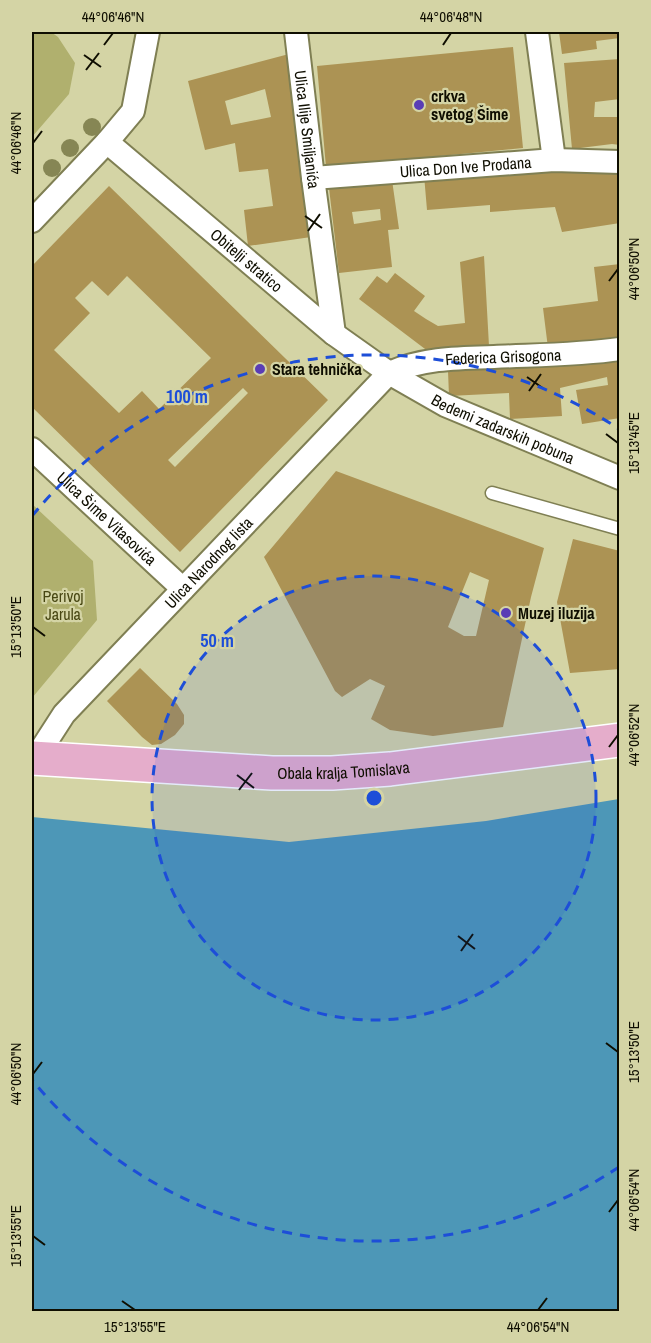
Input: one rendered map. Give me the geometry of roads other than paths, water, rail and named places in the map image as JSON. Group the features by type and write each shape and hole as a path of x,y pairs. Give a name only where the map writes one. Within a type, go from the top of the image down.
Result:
{"main road":[{"name":"Obala kralja Tomislava","path":"35,759 272,773 332,773 390,769 620,740"}],"street":[{"path":"32,220 107,142 133,111 148,32"},
{"name":"Ulica Ilije Smiljanića","path":"296,32 334,334"},
{"path":"537,32 554,160"},
{"name":"Obitelji stratico","path":"107,142 334,334 389,373"},
{"name":"Ulica Don Ive Prodana","path":"313,178 554,160 620,162"},
{"name":"Federica Grisogona","path":"389,373 407,365 440,359 589,353 620,349"},
{"name":"Bedemi zadarskih pobuna","path":"389,373 445,405 620,478"},
{"name":"Ulica Narodnog lista","path":"35,759 64,714 389,373"},
{"name":"Ulica Šime Vitasovića","path":"32,449 183,590"}],"lane":[{"path":"492,494 620,529"}],"water":[{"path":"619,799 619,1311 32,1311 32,817 289,842 486,821"}],"place":[{"name":"crkva svetog Šime","path":"419,105"},
{"name":"Stara tehnička","path":"260,369"},
{"name":"Muzej iluzija","path":"506,613"}],"park label":[{"name":"Perivoj Jarula","path":"63,605"}]}
